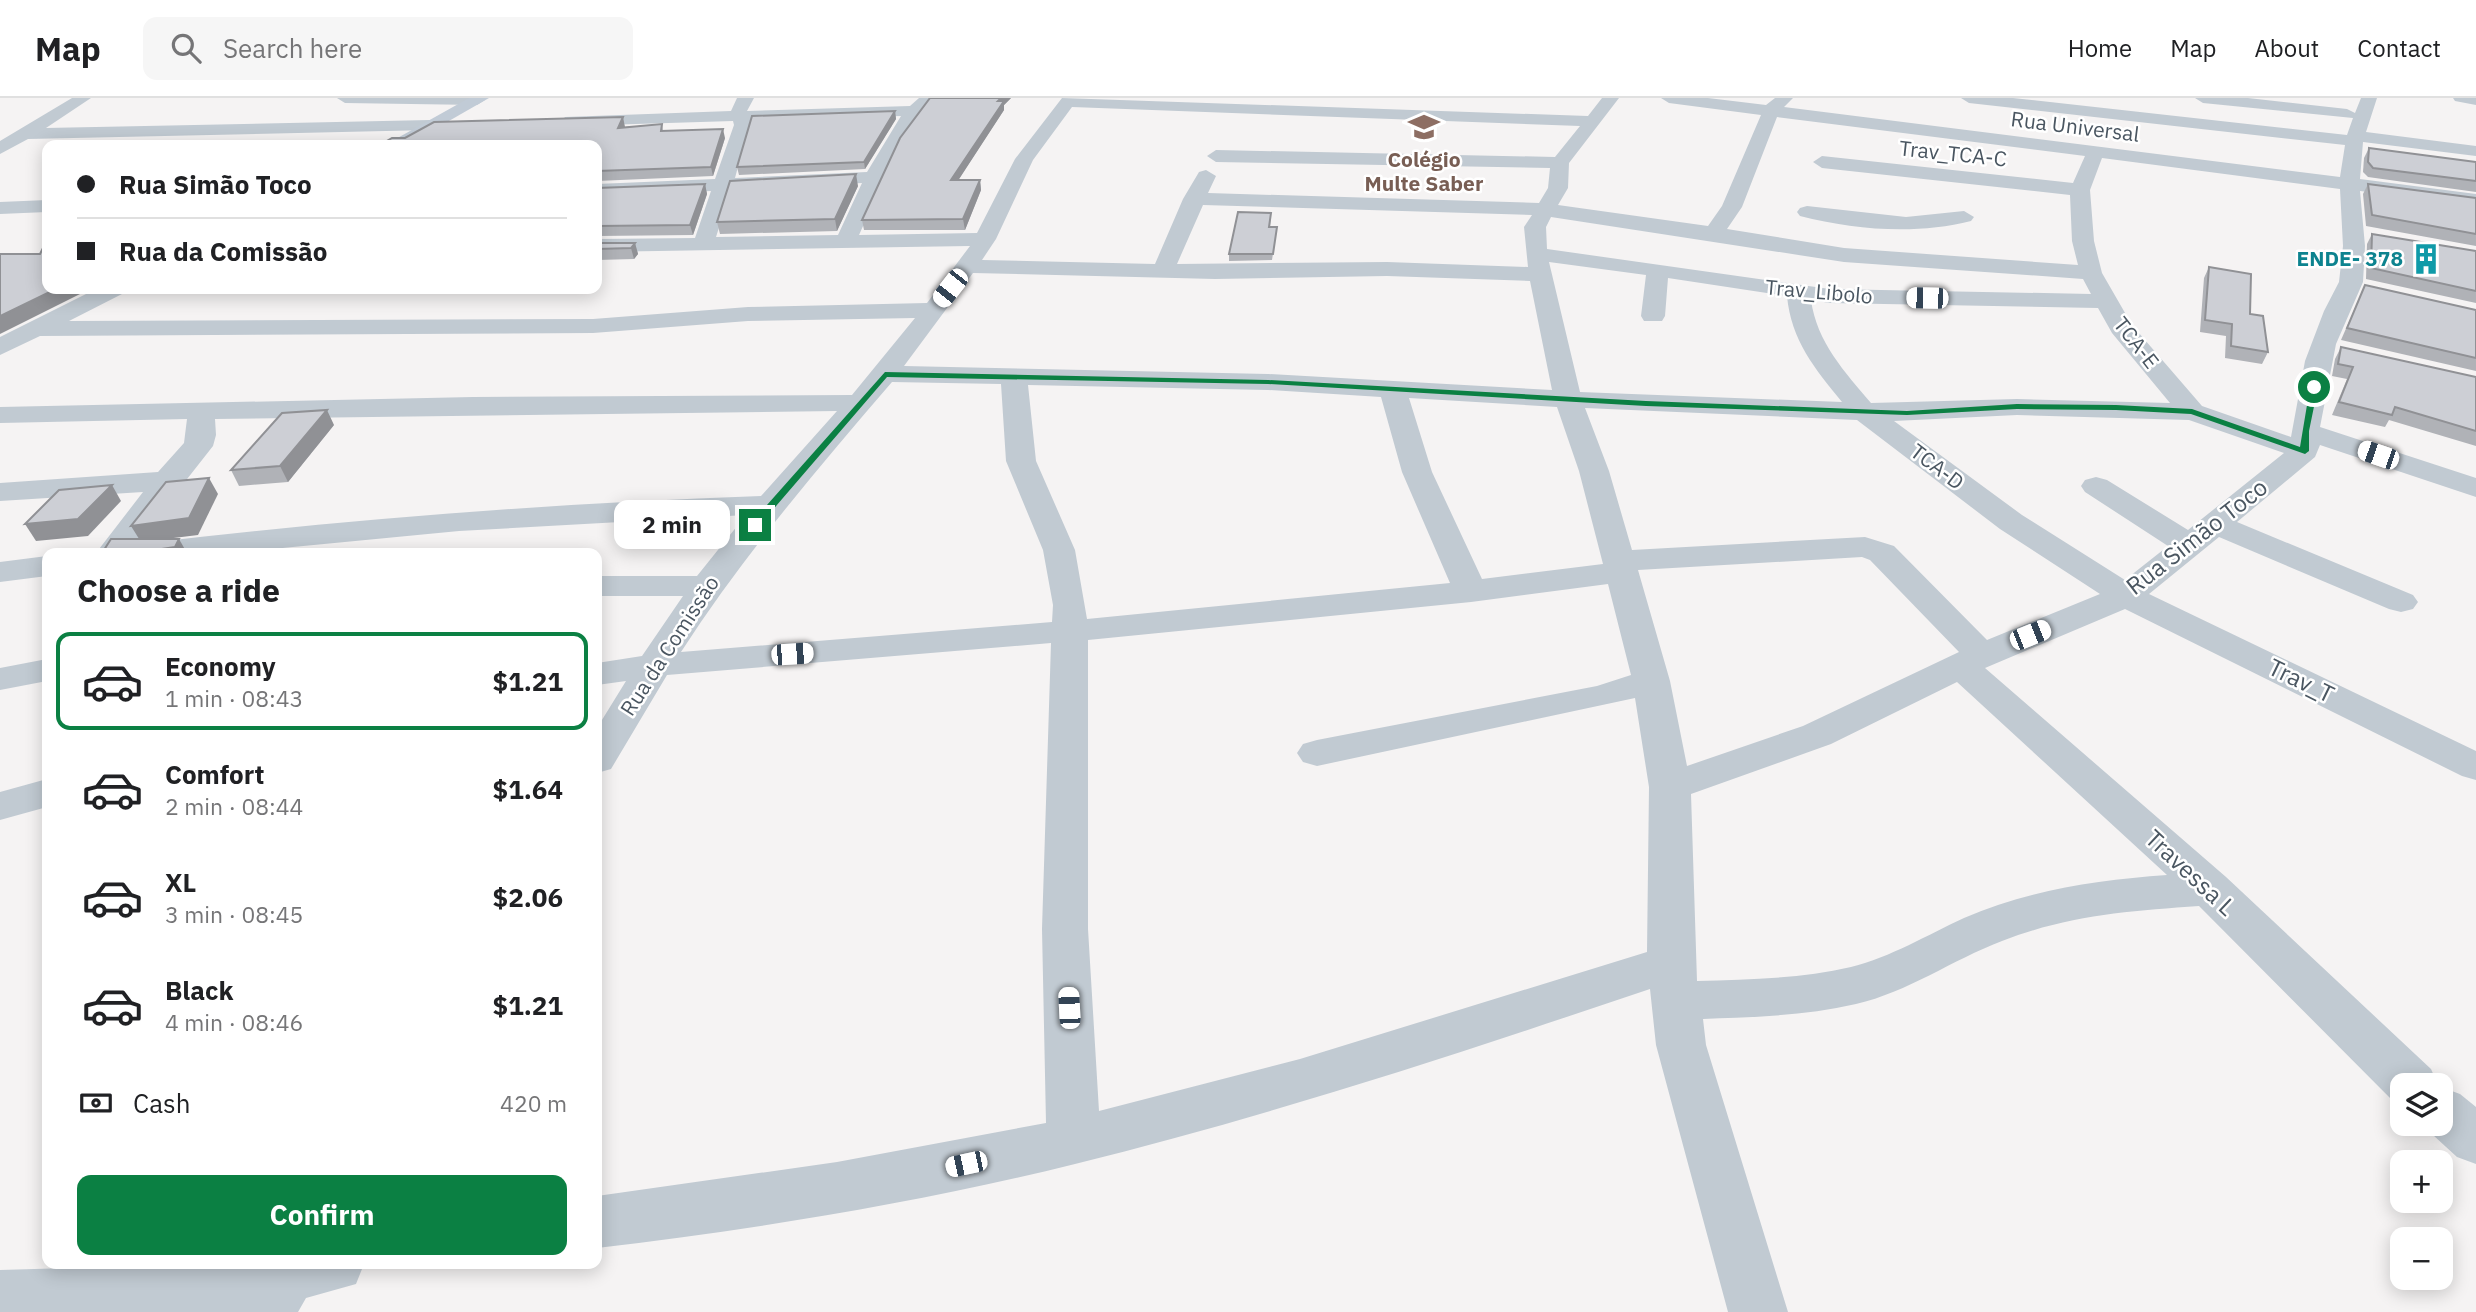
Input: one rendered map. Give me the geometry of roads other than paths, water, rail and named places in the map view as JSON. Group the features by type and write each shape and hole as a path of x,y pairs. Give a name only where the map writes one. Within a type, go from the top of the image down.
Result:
{"main road":[{"path":"403,140 479,99"}],"street":[{"path":"0,149 83,98"},
{"path":"345,98 479,99"},
{"path":"624,120 646,98"},
{"path":"846,241 912,111 929,98"},
{"name":"Rua Universal","path":"1669,98 1779,103 1837,118 2476,200"},
{"path":"1969,98 2360,123"},
{"path":"2203,98 2360,123 2476,151"},
{"path":"2461,98 2476,100"},
{"path":"1062,99 1602,109"},
{"name":"Rua da Comissão","path":"602,752 654,665 707,586 770,505 885,374 967,266 985,239 1024,159 1062,99"},
{"path":"1163,271 1193,199 1240,103"},
{"path":"1713,234 1732,207 1779,103"},
{"path":"703,245 743,125 744,107"},
{"path":"549,121 624,120 744,107 912,111"},
{"path":"1602,109 1560,163 1558,188 1535,227 1538,264 1568,400 1594,471 1651,681 1670,787 1674,982 1681,1045 1758,1312"},
{"path":"1791,247 1807,212 1837,118"},
{"path":"567,137 577,121"},
{"path":"24,134 474,122"},
{"path":"2305,441 2337,350 2336,311 2363,288 2367,235 2350,184 2360,123"},
{"path":"262,140 283,129"},
{"name":"TCA-E","path":"2095,153 2080,190 2083,241 2091,273 2104,301 2122,328 2192,412"},
{"path":"1216,156 1560,163"},
{"name":"Trav_TCA-C","path":"1818,175 2080,190"},
{"path":"602,190 877,177"},
{"path":"1193,199 1493,206 1545,210 1896,260 2091,273"},
{"path":"0,208 42,206"},
{"path":"1807,212 1914,224 1937,224 1964,217"},
{"path":"602,246 985,239"},
{"name":"Trav_Libolo","path":"967,266 1163,271 1387,269 1538,264 1658,269 1798,293 1876,298 2104,301"},
{"path":"1653,316 1658,269"},
{"name":"TCA-D","path":"1798,293 1801,318 1811,342 1822,361 1863,411 2011,522 2126,596"},
{"path":"0,347 104,294"},
{"path":"34,329 593,326 748,314 933,310"},
{"path":"885,374 1268,382 1568,400 1907,413 2042,407 2192,412 2476,488"},
{"path":"1014,377 1021,461 1059,550 1070,605 1067,633 1065,929 1074,1141"},
{"path":"1392,388 1416,472 1471,592"},
{"path":"0,415 473,404 860,403"},
{"path":"117,548 167,481 198,446 202,435 201,410"},
{"name":"Rua Simão Toco","path":"1670,787 1817,735 1972,660 2126,596 2215,524 2305,441"},
{"path":"0,492 167,481"},
{"path":"2096,486 2189,545"},
{"path":"189,548 487,518 770,505"},
{"path":"2215,524 2400,602"},
{"name":"Travessa L","path":"602,673 654,665 1067,633 1471,592 1621,566 1865,547 1882,553 1972,660 2400,1073"},
{"path":"0,572 42,567"},
{"path":"602,586 707,586"},
{"name":"Trav_T","path":"2126,596 2476,767"},
{"path":"0,679 42,671"},
{"path":"1317,753 1603,696 1651,681"},
{"path":"0,806 42,794"},
{"path":"602,1221 858,1186 1074,1141 1674,982 1795,996 1857,985 1923,960 1982,930 2050,906 2116,895 2210,890"},
{"path":"2453,1120 2476,1140"},
{"path":"0,1299 197,1294 295,1278"}],"place":[{"name":"Colégio Multe Saber","path":"1424,127"},
{"name":"ENDE- 378","path":"2426,259"}]}
